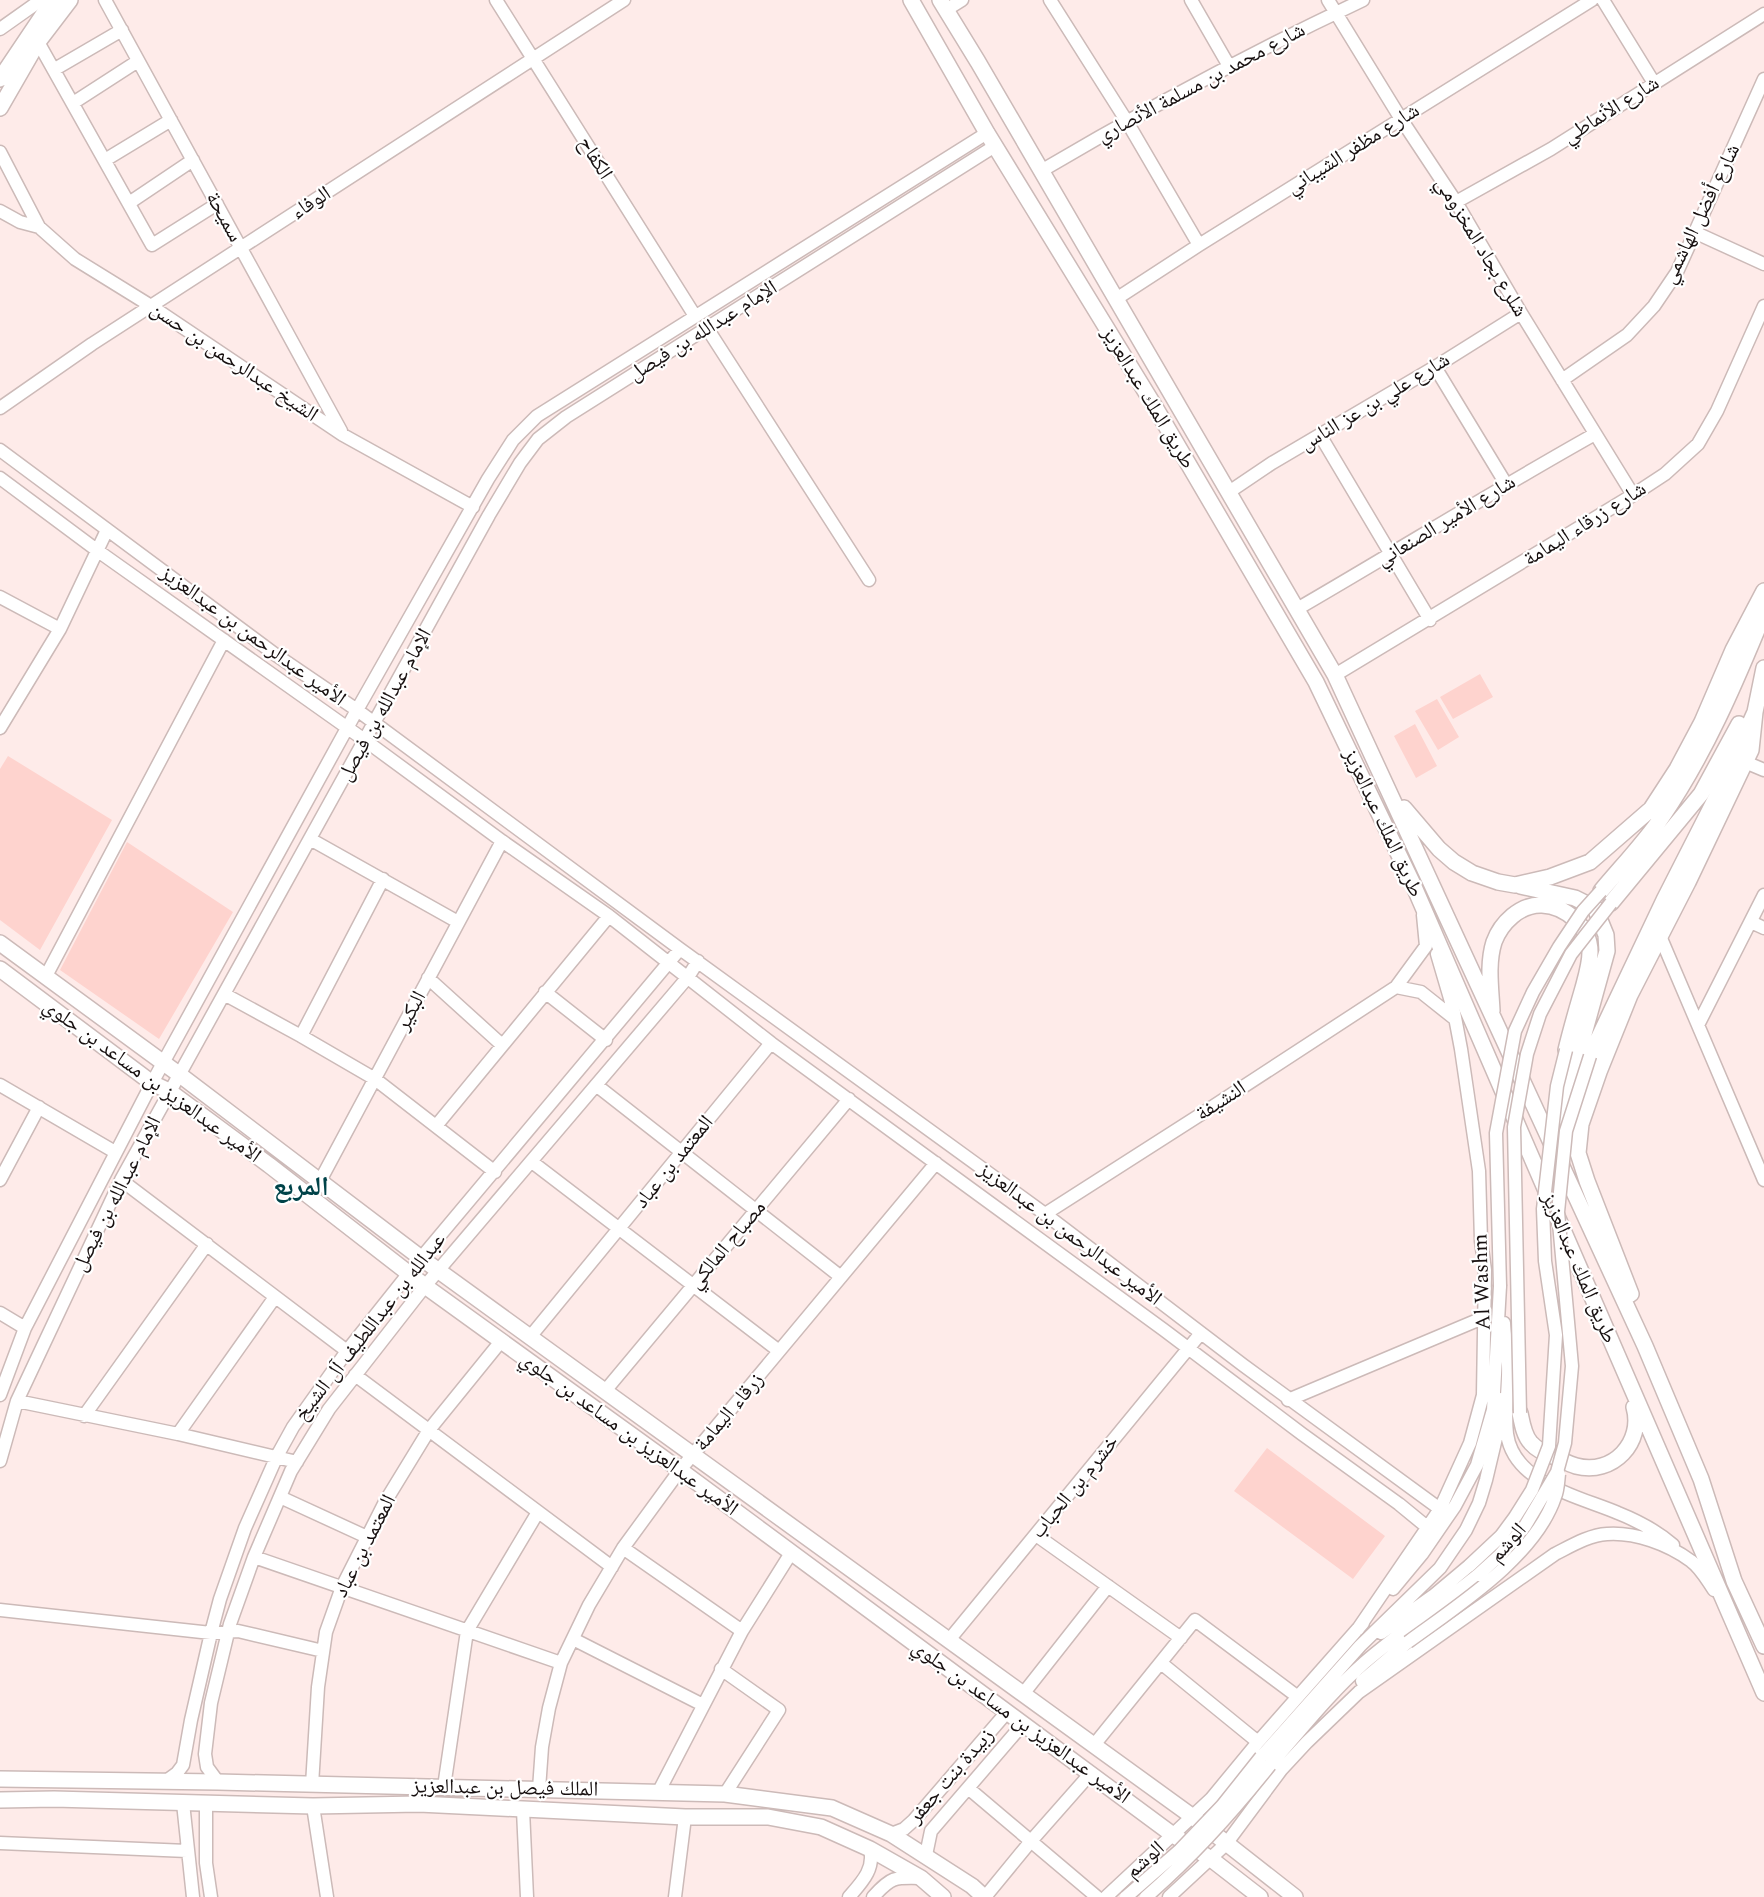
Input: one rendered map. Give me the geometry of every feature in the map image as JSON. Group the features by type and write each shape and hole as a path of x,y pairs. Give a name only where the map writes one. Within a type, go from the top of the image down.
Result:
{"main road":[{"path":"0,79 53,0"},
{"path":"0,108 38,42 70,0"},
{"name":"طريق الملك عبدالعزيز","path":"911,0 991,139 1155,407 1305,663 1423,907 1764,1693"},
{"path":"940,3 993,102 991,107 985,110 978,109 970,103"},
{"name":"طريق الملك عبدالعزيز","path":"940,3 1041,171 1335,675 1645,1346 1701,1479 1734,1581 1764,1646"},
{"path":"1515,885 1550,877 1590,862 1652,809 1702,722 1733,650 1764,591"},
{"path":"1601,891 1661,819 1674,799 1711,734 1764,614"},
{"path":"1645,1346 1633,1300 1578,1153 1581,1124 1630,995 1751,750 1755,712 1764,668"},
{"path":"1611,903 1701,794 1751,702 1764,668"},
{"path":"1590,1056 1664,900 1719,792 1755,712"},
{"path":"1384,779 1416,823 1454,862 1472,873 1498,882 1575,898 1595,908 1606,935 1606,951 1569,1088 1566,1131"},
{"path":"1493,1020 1490,975 1494,943 1503,925 1514,914 1529,908 1542,905 1557,909 1570,915 1583,926 1590,951 1566,1050"},
{"name":"الأمير عبدالعزيز بن مساعد بن جلوي","path":"0,943 180,1075 421,1258 1193,1817 1296,1897"},
{"name":"الأمير عبدالعزيز بن مساعد بن جلوي","path":"0,969 152,1083 169,1091 409,1274 680,1470 1260,1897"},
{"path":"1520,1413 1524,1431 1530,1443 1542,1452 1577,1466 1612,1464 1622,1456 1632,1440 1637,1418 1622,1370"},
{"name":"الملك فيصل بن عبدالعزيز","path":"0,1779 724,1794 832,1808 891,1833 972,1886 984,1897"},
{"name":"الملك فيصل بن عبدالعزيز","path":"0,1800 54,1799 313,1806 419,1804 685,1817 768,1817 821,1827 870,1849 921,1878 943,1897"}],"street":[{"path":"0,29 41,0"},
{"name":"سميحة","path":"105,0 343,435"},
{"name":"الكفاح","path":"496,0 695,316"},
{"name":"الوفاء","path":"0,408 151,306 624,0"},
{"path":"940,3 962,0"},
{"path":"1050,0 1126,120 1199,245"},
{"path":"1191,0 1229,66"},
{"name":"شلرع بجاد المخزومي","path":"1328,0 1401,119 1456,202 1633,495"},
{"name":"شارع محمد بن مسلمة الأنصاري","path":"1041,171 1126,120 1363,0"},
{"name":"شارع مظفر الشيباني","path":"1116,299 1592,0"},
{"path":"1603,0 1654,83"},
{"name":"شارع الأنماطي","path":"1456,202 1551,149 1764,14"},
{"path":"55,69 122,30"},
{"path":"38,42 152,245 216,204"},
{"path":"73,103 138,61"},
{"name":"شارع أفضل الهاشمي","path":"1562,380 1627,335 1654,306 1677,272 1764,79"},
{"path":"105,160 171,120"},
{"name":"الإمام عبدالله بن فيصل","path":"1,1390 25,1328 152,1083 357,710 513,440 537,416 695,316 991,139"},
{"name":"الإمام عبدالله بن فيصل","path":"0,1461 17,1401 122,1180 169,1091 520,463 538,439 566,417 707,328 991,139"},
{"path":"0,152 39,227"},
{"path":"129,203 193,160"},
{"name":"الشيخ عبدالرحمن بن حسن","path":"0,211 20,222 39,227 75,259 151,306 343,435 473,507"},
{"path":"1694,232 1764,264"},
{"name":"شارع زرقاء اليمامة","path":"1335,675 1430,620 1665,474 1698,444 1717,411 1764,306"},
{"name":"شارع علي بن عز الناس","path":"1229,492 1250,477 1521,313"},
{"path":"707,328 869,580"},
{"path":"1435,367 1506,484"},
{"name":"شارع الأمير الصنعاني","path":"1297,609 1506,484 1595,434"},
{"path":"1320,435 1430,620"},
{"name":"الأمير عبدالرحمن بن عبدالعزيز","path":"0,450 276,655 375,723 680,949 1045,1214 1288,1400 1440,1509"},
{"name":"الأمير عبدالرحمن بن عبدالعزيز","path":"0,478 98,551 609,916 771,1043 1400,1504 1427,1527"},
{"path":"0,728 60,629 107,530"},
{"path":"0,597 60,629"},
{"path":"46,976 224,640"},
{"path":"1745,762 1764,771"},
{"path":"310,839 458,922"},
{"name":"البكير","path":"320,1181 502,841"},
{"path":"266,877 264,885 270,892 278,892 285,885"},
{"path":"301,1036 383,879"},
{"path":"1601,891 1583,911 1559,947 1533,992 1515,1031 1496,1133 1500,1286 1508,1365 1507,1435 1516,1456 1531,1474 1569,1496 1617,1512 1638,1522 1662,1535 1690,1560"},
{"path":"1698,1025 1764,895"},
{"path":"1520,1413 1514,1127 1527,1054 1540,1014 1571,954 1611,903"},
{"path":"1423,907 1426,945 1396,987 1421,992 1455,1019"},
{"name":"Al Washm","path":"1358,1629 1440,1509 1470,1443 1483,1395 1485,1270 1481,1241 1479,1171 1473,1122 1455,1019 1423,907"},
{"path":"242,920 248,914 257,914 261,919 261,927"},
{"path":"436,1126 609,916"},
{"path":"1751,922 1764,928"},
{"path":"1660,936 1764,1179"},
{"name":"عبدالله بن عبداللطيف آل الشيخ","path":"166,1782 183,1765 220,1599 245,1528 277,1456 293,1427 347,1351 421,1258 680,949"},
{"name":"عبدالله بن عبداللطيف آل الشيخ","path":"218,1782 207,1767 205,1754 211,1703 228,1633 254,1557 297,1462 328,1409 426,1286 688,977 698,961"},
{"path":"428,978 502,1045"},
{"name":"النشيفة","path":"1045,1214 1396,987"},
{"path":"545,992 606,1040"},
{"path":"224,994 375,1079 495,1172"},
{"name":"المعتمد بن عباد","path":"530,1337 771,1043"},
{"path":"1359,1646 1393,1626 1470,1565 1501,1536 1532,1490 1549,1446 1556,1335 1545,1261 1543,1209 1557,1086 1566,1050"},
{"name":"الوشم","path":"1126,1897 1180,1850 1329,1695 1364,1663 1479,1575 1525,1526 1557,1472 1565,1443 1572,1366 1558,1212 1566,1131 1590,1056"},
{"path":"0,1085 115,1152"},
{"path":"596,1085 841,1277"},
{"name":"مصباح المالكي","path":"605,1391 849,1100"},
{"path":"0,1180 39,1107"},
{"path":"532,1162 779,1352"},
{"name":"زرقاء اليمامة","path":"539,1789 542,1747 561,1663 589,1605 623,1548 680,1470 936,1163"},
{"path":"122,1180 347,1351"},
{"path":"84,1416 207,1244"},
{"name":"Al Washm","path":"1422,1554 1455,1506 1471,1475 1487,1432 1492,1410 1500,1286"},
{"name":"الوشم","path":"1146,1897 1180,1868 1219,1828 1266,1761 1359,1646 1440,1568 1466,1530 1479,1503 1500,1421 1500,1286"},
{"path":"178,1434 275,1296"},
{"path":"0,1313 25,1328"},
{"path":"1288,1400 1485,1317"},
{"name":"خشرم بن الحباب","path":"949,1640 1201,1333"},
{"name":"المعتمد بن عباد","path":"312,1785 318,1687 323,1651 326,1632 342,1587 385,1502 429,1431 502,1340"},
{"path":"355,1375 612,1567"},
{"path":"17,1401 178,1434 297,1462"},
{"path":"1302,1434 1314,1418"},
{"path":"1307,1742 1334,1709 1357,1686 1408,1642 1479,1590 1502,1570 1529,1540 1555,1497 1565,1443"},
{"path":"280,1497 367,1537"},
{"path":"444,1787 467,1631 538,1512"},
{"name":"الوشم","path":"1169,1897 1226,1844 1281,1770 1359,1692 1555,1554 1606,1533 1635,1535 1661,1544 1690,1560 1700,1569 1724,1604"},
{"path":"1036,1535 1181,1638"},
{"path":"623,1548 742,1631"},
{"path":"658,1791 742,1631 791,1553"},
{"name":"الوشم","path":"1106,1897 1211,1799 1422,1554"},
{"path":"254,1557 561,1663"},
{"path":"1023,1694 1108,1586"},
{"path":"0,1610 212,1633 238,1631 323,1651"},
{"path":"1094,1745 1195,1620 1298,1697"},
{"path":"573,1639 703,1705"},
{"path":"1161,1663 1258,1742"},
{"path":"722,1670 779,1710 724,1794"},
{"name":"زبيدة بنت جعفر","path":"891,1833 904,1829 923,1810 1007,1712"},
{"name":"زبيدة بنت جعفر","path":"926,1855 931,1831 1023,1724"},
{"path":"188,1740 198,1743 207,1740"},
{"path":"984,1897 1091,1773"},
{"path":"968,1788 1097,1897"},
{"path":"183,1803 193,1897"},
{"path":"206,1804 206,1863 211,1897"},
{"path":"313,1806 327,1897"},
{"path":"523,1810 527,1897"},
{"path":"923,1810 921,1815 924,1823 933,1825 939,1822"},
{"path":"675,1897 685,1817"},
{"path":"0,1843 187,1847 195,1840 206,1841"},
{"path":"853,1893 871,1868 870,1849"},
{"path":"873,1897 889,1880 903,1877 921,1878"},
{"path":"853,1893 865,1884 870,1885 875,1891 873,1897"}],"shaded area":[{"path":"1480,674 1493,697 1453,719 1440,697"},
{"path":"1437,699 1459,737 1438,750 1415,711"},
{"path":"1415,724 1437,766 1416,778 1394,736"},
{"path":"8,756 112,820 40,950 0,920 0,769"},
{"path":"127,842 233,912 159,1039 60,970"},
{"path":"1267,1448 1385,1536 1353,1579 1234,1491"}],"district":[{"name":"المربع","path":"301,1187"}]}
